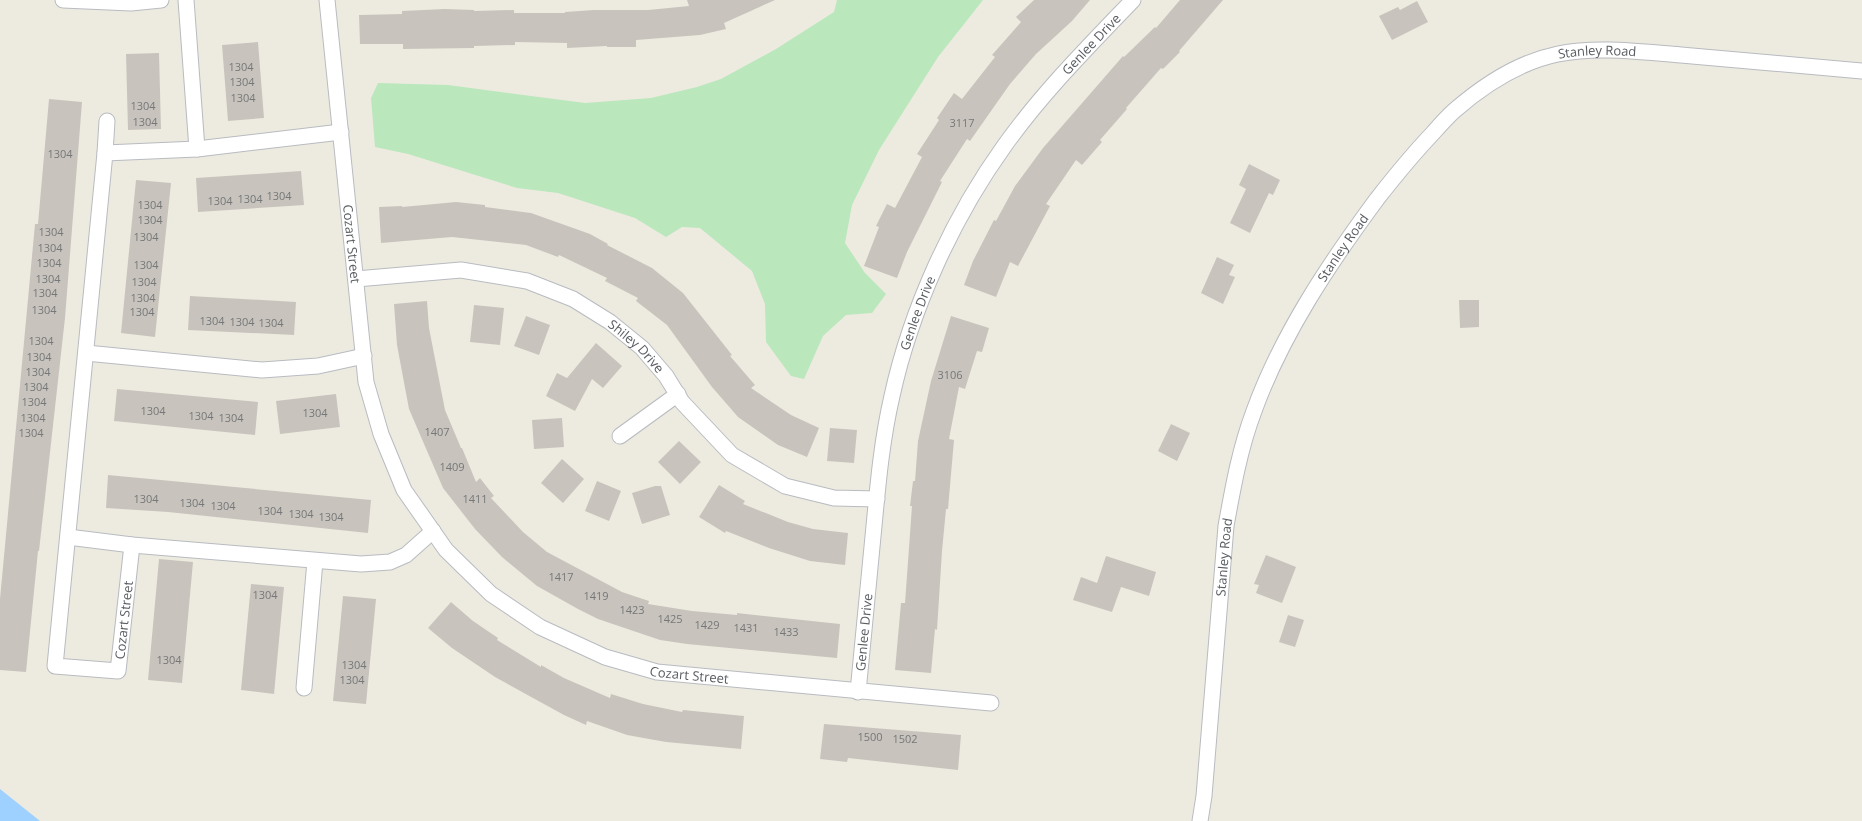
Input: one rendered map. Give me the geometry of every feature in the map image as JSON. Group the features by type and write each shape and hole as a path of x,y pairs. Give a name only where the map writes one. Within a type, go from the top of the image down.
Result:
{"street":[{"path":"64,0 131,3 161,0"},
{"path":"186,0 197,149"},
{"name":"Cozart Street","path":"327,0 366,382 381,434 404,490 446,550 491,594 540,627 605,657 657,672 858,692 991,703"},
{"name":"Genlee Drive","path":"858,692 877,499 892,396 914,320 933,272 968,202 1005,145 1052,84 1132,0"},
{"name":"Stanley Road","path":"1200,821 1204,796 1226,526 1244,442 1255,409 1273,367 1296,322 1350,235 1398,171 1454,111 1479,91 1518,67 1558,54 1583,51 1628,51 1862,71"},
{"name":"Cozart Street","path":"106,121 105,154 55,666 118,671 132,545"},
{"path":"105,154 197,149 341,132"},
{"name":"Shiley Drive","path":"356,279 461,270 527,281 572,299 610,322 642,348 666,376 682,402 732,455 785,486 834,498 877,499"},
{"path":"86,353 262,370 318,366 364,356"},
{"path":"620,436 678,394"},
{"path":"68,537 132,545 361,564 390,562 406,555 433,531"},
{"path":"304,688 315,561"}],"green space":[{"path":"837,0 983,0 938,57 879,150 852,205 845,243 865,273 886,294 872,313 846,315 823,336 804,379 791,376 766,342 765,304 752,271 700,228 682,227 666,237 635,218 558,193 517,188 408,154 375,147 371,98 378,83 448,85 585,103 651,98 697,87 721,79 776,49 834,12"}],"water":[{"path":"0,789 40,821 0,821"}],"building":[{"path":"687,0 775,0 724,23 726,29 700,35 636,40 636,47 607,46 567,48 567,43 515,42 515,45 474,46 474,48 403,49 403,44 360,44 359,15 402,14 402,11 445,9 474,11 514,10 514,13 565,13 594,10 648,10 689,6"},
{"path":"1034,0 1090,0 1072,21 1036,54 1010,84 970,141 967,139 940,181 942,182 907,252 897,278 864,266 879,227 876,226 887,204 895,208 922,157 917,154 939,120 937,118 954,93 962,99 995,57 992,55 1021,22 1016,17"},
{"path":"1180,0 1223,0 1179,51 1180,52 1163,69 1161,68 1126,108 1127,109 1100,140 1102,142 1082,165 1076,160 1046,204 1050,206 1018,266 1010,262 996,297 964,285 973,261 994,220 996,221 1015,186 1043,148 1123,56 1124,57 1155,27 1156,28"},
{"path":"1417,1 1428,22 1392,40 1379,16 1398,7 1400,10"},
{"path":"258,42 264,118 228,121 222,45"},
{"path":"159,53 161,129 128,130 126,54"},
{"path":"49,99 82,102 65,318 38,551 26,672 0,670 0,599 35,224 38,224"},
{"path":"1249,164 1280,180 1273,195 1269,193 1250,233 1230,223 1246,189 1239,185"},
{"path":"301,171 304,205 198,212 196,178"},
{"path":"136,180 171,183 155,337 121,333"},
{"path":"456,202 485,205 485,207 531,213 590,234 608,244 607,245 652,268 683,293 732,355 730,356 755,385 751,388 791,415 819,428 807,457 778,445 738,417 712,387 667,325 636,301 638,298 605,281 607,278 559,255 558,257 526,245 452,237 381,243 379,207 402,207"},
{"path":"1217,257 1234,265 1229,275 1235,277 1223,304 1201,293"},
{"path":"190,296 296,302 294,335 188,330"},
{"path":"1459,300 1479,300 1479,327 1460,328"},
{"path":"427,301 429,328 445,410 476,482 480,478 494,496 491,498 523,532 547,552 622,592 649,601 648,604 692,611 737,615 737,613 840,624 837,658 687,644 660,640 598,619 578,609 537,586 502,557 475,529 443,488 409,409 397,345 394,304"},
{"path":"474,305 504,308 500,345 470,342"},
{"path":"526,316 550,325 539,355 514,346"},
{"path":"951,316 989,328 982,352 977,351 965,389 959,387 949,439 954,440 948,509 946,509 942,551 937,630 935,629 931,673 895,670 901,603 905,603 912,506 910,506 913,481 915,481 918,441 931,381"},
{"path":"596,343 622,366 603,388 592,379 575,411 546,396 557,373 567,378"},
{"path":"117,389 258,402 255,435 114,421"},
{"path":"336,394 340,427 280,434 276,401"},
{"path":"562,418 564,447 534,449 532,420"},
{"path":"1171,424 1190,433 1177,461 1158,451"},
{"path":"830,428 857,430 854,463 827,461"},
{"path":"679,441 701,462 680,484 658,462"},
{"path":"562,459 584,479 563,503 541,483"},
{"path":"108,475 371,500 368,533 168,512 106,508"},
{"path":"597,481 621,491 609,521 585,511"},
{"path":"719,485 745,501 743,504 788,522 813,529 848,533 845,565 810,561 769,548 726,531 725,533 699,517"},
{"path":"655,486 661,486 670,515 642,524 632,493"},
{"path":"1266,555 1296,567 1282,603 1256,593 1259,585 1254,584"},
{"path":"1106,556 1156,572 1149,596 1121,587 1112,612 1073,600 1081,577 1097,583"},
{"path":"159,559 193,562 182,683 148,680"},
{"path":"251,584 284,587 274,694 241,690"},
{"path":"343,596 376,599 366,704 333,701"},
{"path":"451,602 473,621 498,638 497,640 541,667 541,665 564,678 610,698 611,694 643,704 682,712 683,710 744,716 741,749 666,742 627,735 587,721 586,725 564,715 495,677 452,648 428,628"},
{"path":"1288,615 1304,620 1295,647 1279,642"},
{"path":"824,724 961,735 958,770 848,758 847,762 820,759"}]}
